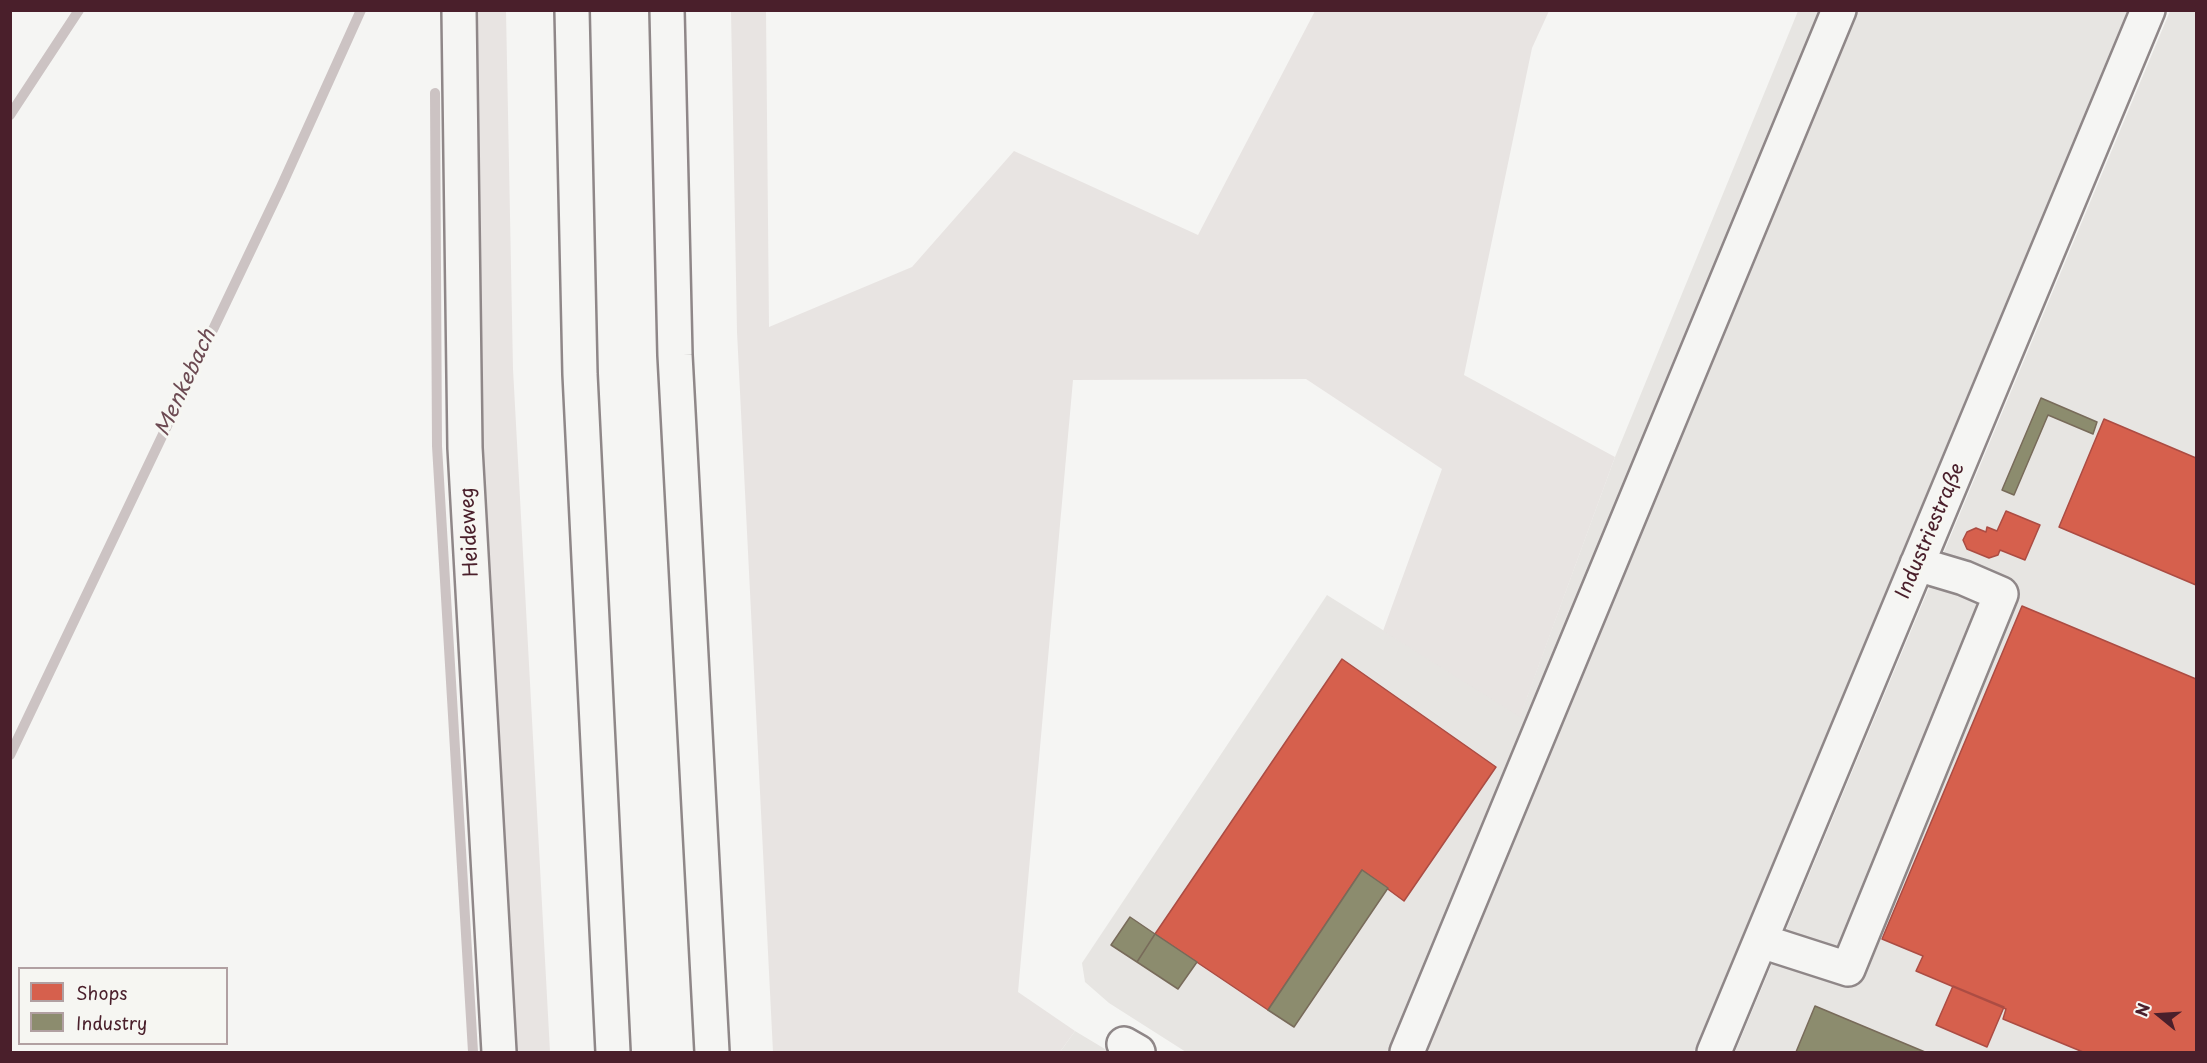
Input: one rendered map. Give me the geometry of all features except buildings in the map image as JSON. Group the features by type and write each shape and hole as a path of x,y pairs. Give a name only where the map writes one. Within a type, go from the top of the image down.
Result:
{"main road":[{"name":"Heideweg","path":"459,10 465,448 499,1053"},
{"path":"572,10 580,386 613,1053"},
{"path":"667,10 675,355 712,1053"},
{"path":"1407,1053 1839,10"},
{"name":"Industriestraße","path":"1714,1053 2148,10"},
{"path":"1761,941 1848,969 2001,594 1917,564"}],"shaded area":[{"path":"474,11 506,11 513,369 550,1052 515,1052 479,452"},
{"path":"731,11 766,11 769,327 912,267 1014,151 1198,235 1315,11 1549,11 1532,48 1464,375 1615,457 1520,717 1383,631 1442,469 1306,379 1073,380 1018,992 1075,1031 1060,1052 773,1052 737,332"},
{"path":"1798,11 2127,11 1694,1052 1186,1052 1109,1003 1085,982 1082,963 1327,595 1520,716 1615,457"},
{"path":"2170,11 2196,11 2196,1052 1735,1052"},
{"path":"1075,1031 1110,1052 1060,1052"}],"waterway":[{"path":"10,115 79,10"},
{"name":"Menkebach","path":"10,755 281,187 361,10"},
{"path":"435,93 437,446 473,1052"}]}
